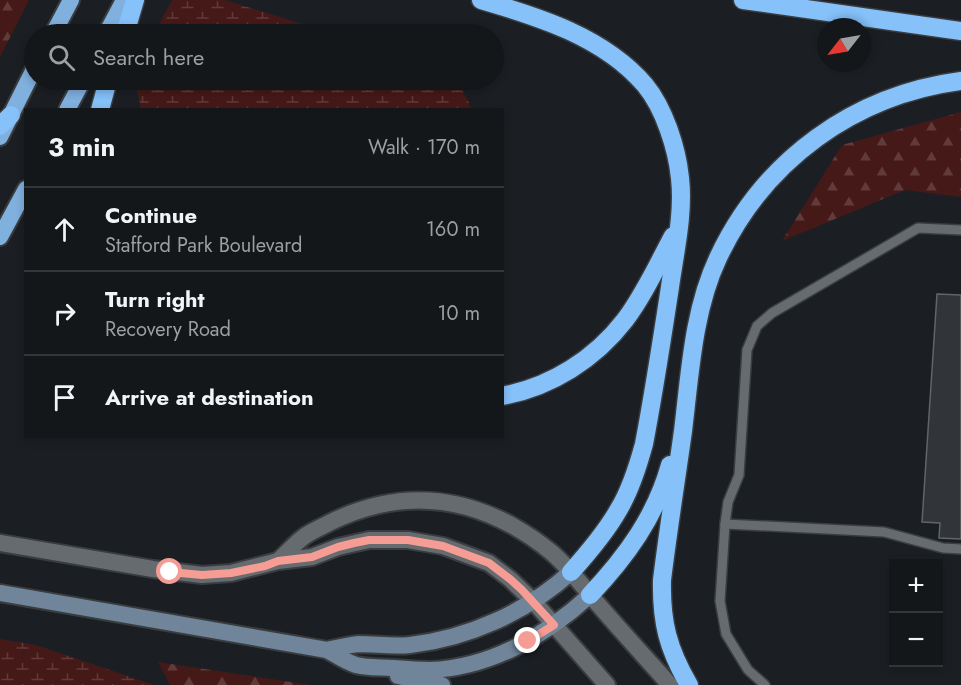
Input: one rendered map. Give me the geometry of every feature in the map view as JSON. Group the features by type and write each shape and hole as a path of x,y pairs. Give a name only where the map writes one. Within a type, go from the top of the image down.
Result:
{"highway":[{"path":"58,24 71,0"},
{"path":"111,24 124,0"},
{"path":"128,24 135,0"},
{"path":"481,0 560,26 620,61 645,85 659,108 677,158 681,187 679,225 651,411 640,461 620,508 602,535 571,572"},
{"path":"743,0 961,31"},
{"path":"690,685 669,643 662,592 694,343 703,299 718,258 756,196 788,161 820,135 880,101 923,87 961,81"},
{"path":"0,137 5,120 24,87"},
{"path":"68,108 77,90"},
{"path":"101,108 105,90"},
{"path":"0,237 24,193"},
{"path":"504,396 528,390 560,376 604,344 626,320 679,225"},
{"path":"590,595 631,547 654,507 669,471 685,415"}],"main road":[{"path":"327,650 357,644 408,645 444,638 483,626 534,602 571,572"},
{"path":"0,593 327,650 356,665 412,680 442,685"},
{"path":"356,665 429,670 456,667 499,654 528,641 566,617 590,595"}],"street":[{"path":"278,561 305,536 370,507 420,500 464,506 503,521 535,539 551,552 670,685"},
{"path":"0,543 202,575 231,573 278,561 312,557 338,547 369,540 408,540 451,548 489,563 510,579 534,602 607,685"}],"lane":[{"path":"765,685 748,670 726,634 720,601 728,502 739,475 747,350 757,326 772,313 918,228 961,230"},
{"path":"725,524 884,532 943,548 961,549"}],"green space":[{"path":"0,0 29,0 0,57"},
{"path":"172,0 225,0 302,24 159,24"},
{"path":"137,90 462,90 471,108 141,108"},
{"path":"961,112 961,197 905,190 782,241 842,145"},
{"path":"0,639 36,645 154,685 0,685"},
{"path":"158,662 311,685 170,685"}],"building":[{"path":"937,294 961,295 961,539 939,538 940,523 922,522"}],"route":[{"path":"170,572 202,575 231,573 278,561 312,557 338,547 369,540 408,540 443,546 489,563 522,590 554,625 528,641"}]}
